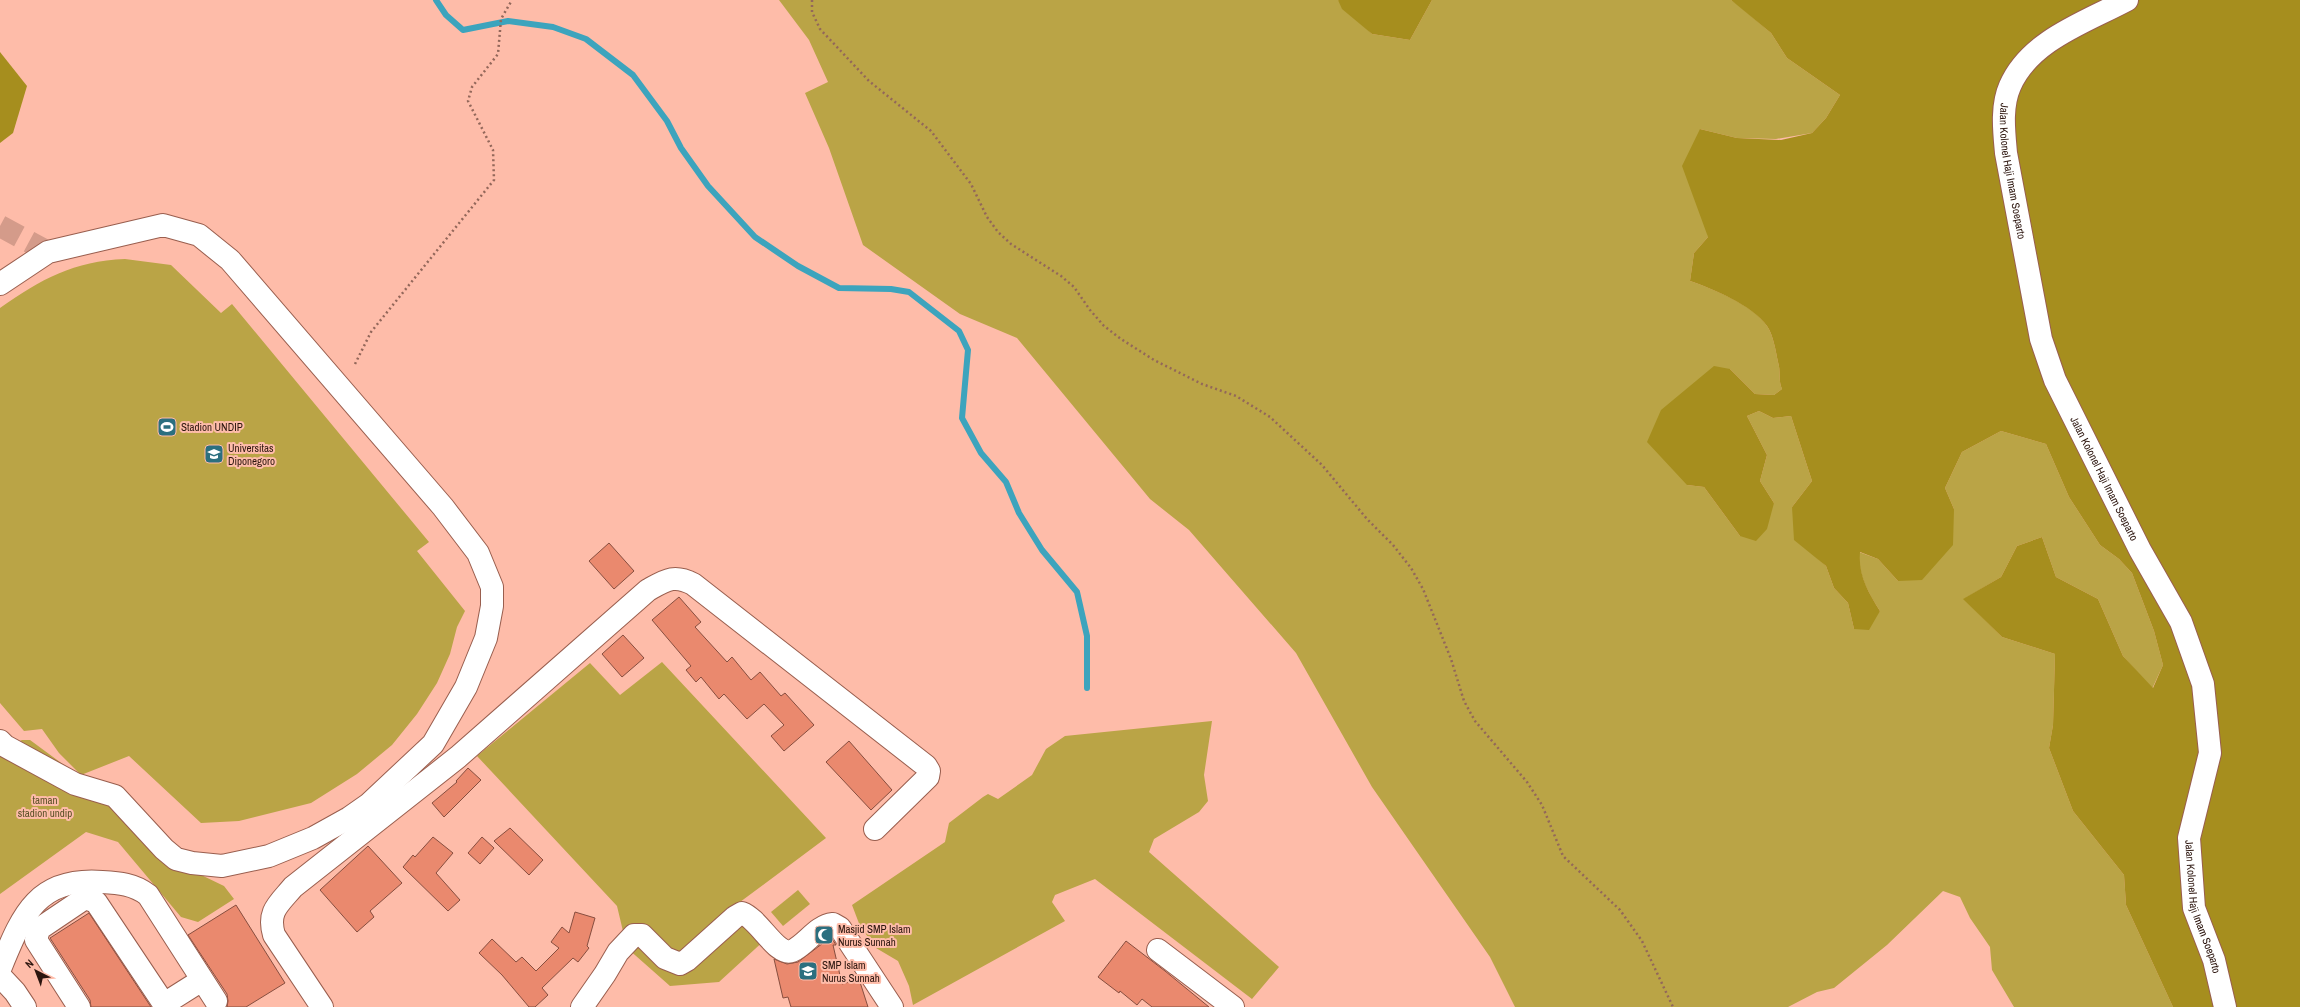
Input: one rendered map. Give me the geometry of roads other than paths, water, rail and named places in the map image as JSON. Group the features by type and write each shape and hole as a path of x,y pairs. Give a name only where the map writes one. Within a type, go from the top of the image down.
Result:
{"street":[{"name":"Jalan Kolonel Haji Imam Soeparto","path":"2127,0 2044,44 2021,65 2010,86 2006,102 2004,129 2006,153 2041,339 2055,380 2140,550 2181,622 2203,684 2210,754 2189,838 2194,908 2214,960 2225,1007"},
{"path":"0,284 48,252 163,225 199,235 230,260 443,507 478,553 492,587 492,606 486,638 466,687 433,744 396,780 349,818 313,838 269,856 222,866 192,863 176,859 164,849 115,796 75,784 2,746"},
{"path":"322,1007 274,935 270,923 272,913 293,887 458,757 648,590 664,581 681,578 693,584 926,766 929,771 928,777 874,829"},
{"path":"0,969 11,941 38,899 59,885 90,881 129,885 140,889 148,895 216,1001"},
{"path":"78,1007 36,940 36,934 39,929 85,898 96,902 165,1006 202,980"},
{"path":"582,1007 618,952 634,935 642,935 665,958 680,964 687,960 735,917 742,913 750,916 781,951 789,952 797,948 825,925 833,924 840,928 892,1007"},
{"path":"1158,950 1234,1007"},
{"path":"0,976 15,992 25,1007"}],"waterway":[{"path":"436,0 446,15 463,30 508,21 553,27 586,39 633,75 667,121 681,148 708,186 755,237 798,266 839,288 891,289 909,292 959,331 968,350 962,418 981,453 1006,482 1019,513 1042,550 1077,592 1087,636 1087,688"}],"tunnel":[{"path":"0,226 48,252"}],"place":[{"name":"Stadion UNDIP","path":"167,427"},
{"name":"Universitas Diponegoro","path":"214,454"},
{"name":"Masjid SMP Islam Nurus Sunnah","path":"824,935"},
{"name":"SMP Islam Nurus Sunnah","path":"808,971"}],"park label":[{"name":"taman stadion undip","path":"45,806"}]}
